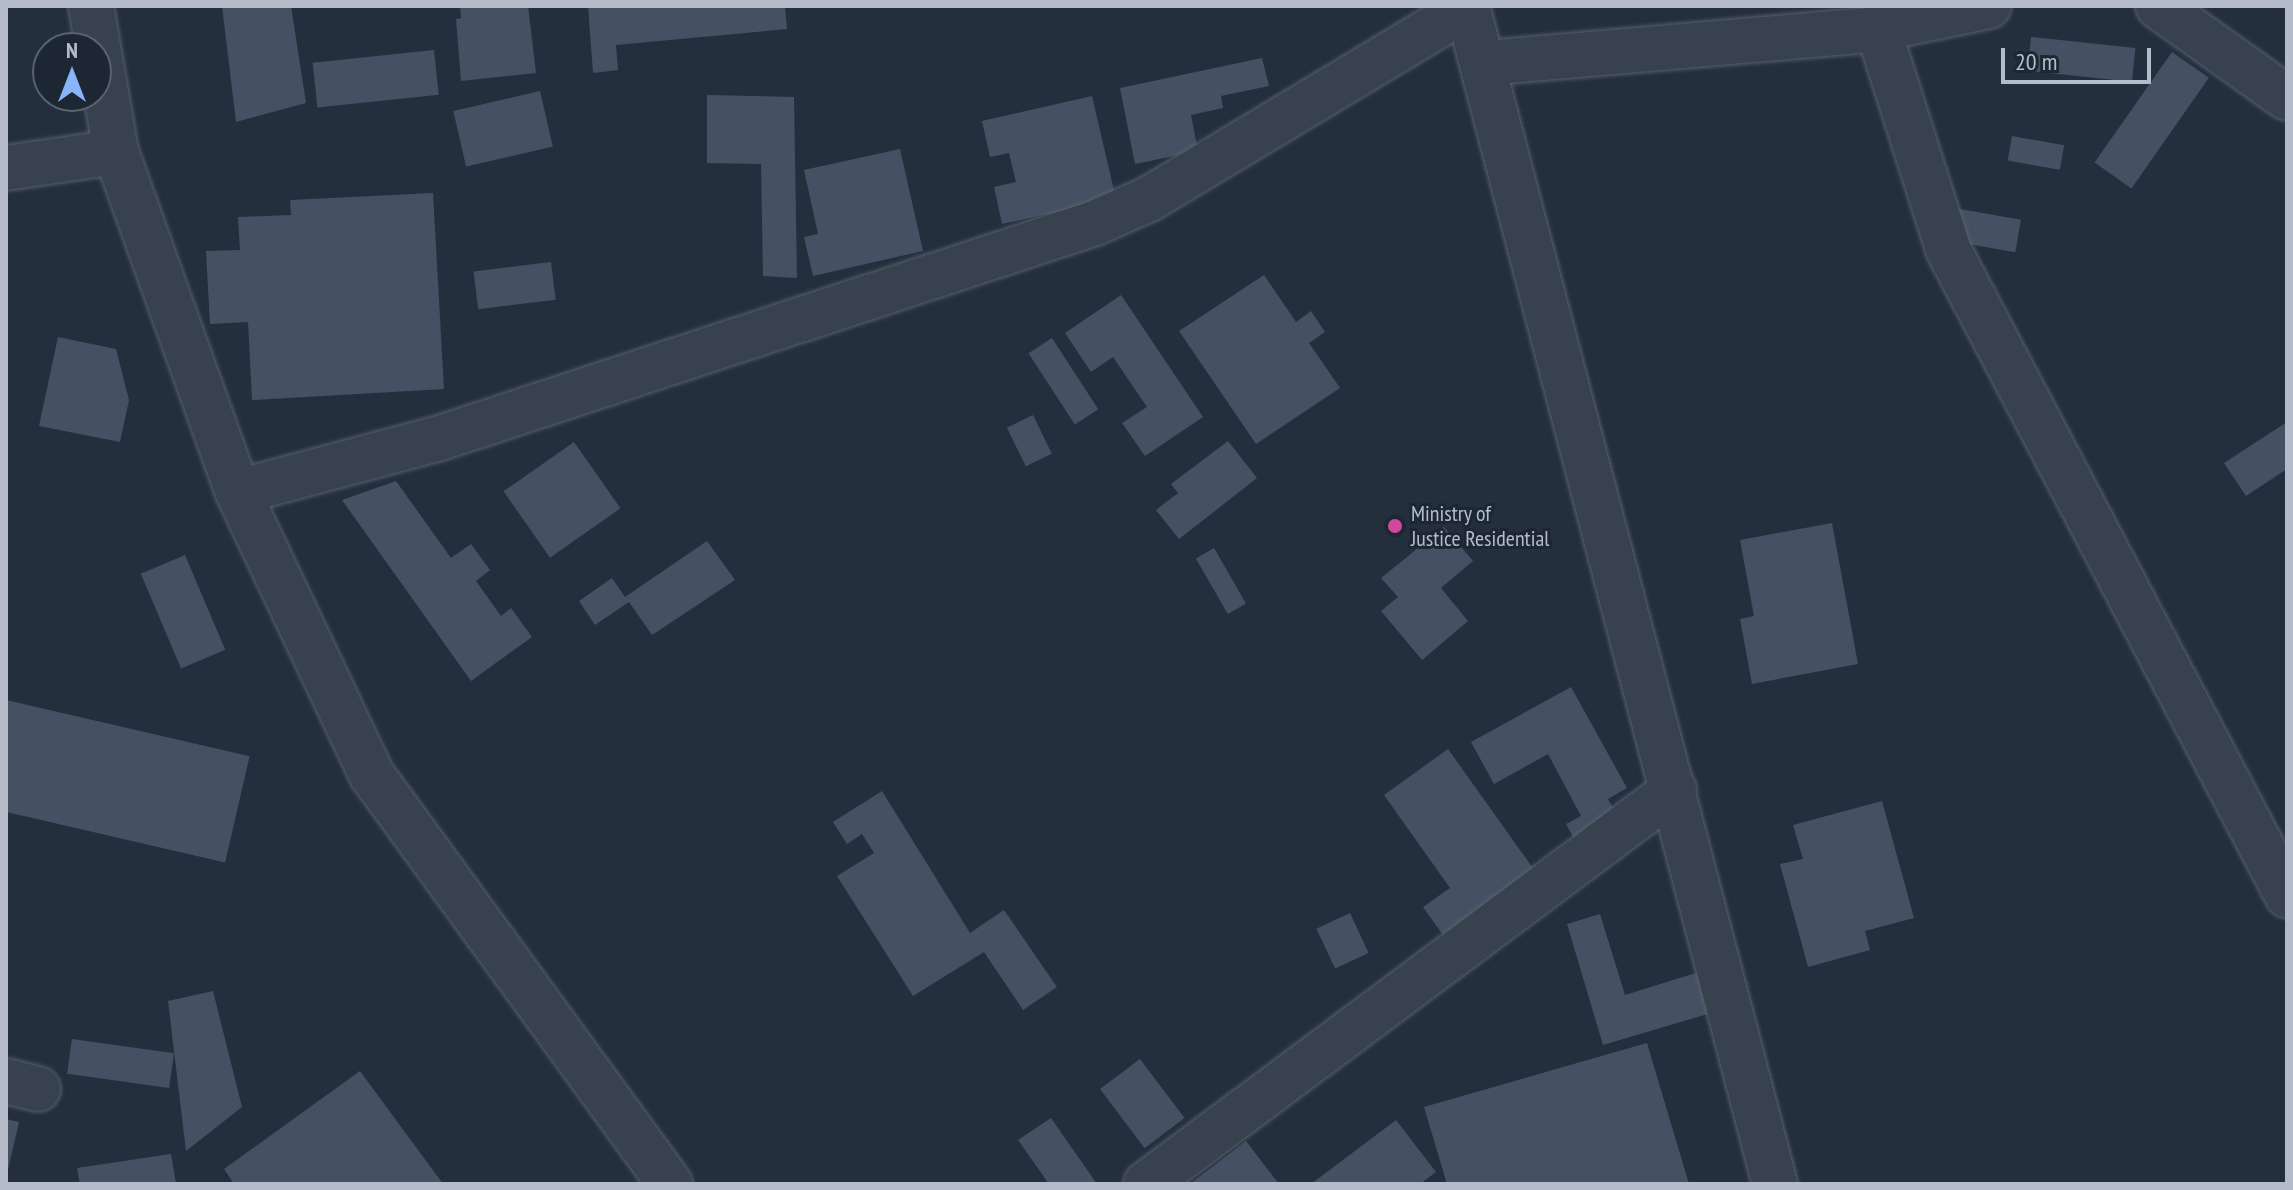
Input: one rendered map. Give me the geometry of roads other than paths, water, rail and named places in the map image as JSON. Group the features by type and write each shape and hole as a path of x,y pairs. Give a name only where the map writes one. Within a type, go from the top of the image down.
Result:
{"street":[{"path":"91,6 116,152 238,492 372,775 670,1184"},
{"path":"1485,63 1878,29 1989,6"},
{"path":"2158,6 2287,98"},
{"path":"238,492 443,437 1095,223 1149,199 1467,7 1485,63 1775,1184"},
{"path":"1878,29 1948,249 2287,895"},
{"path":"6,168 116,152"},
{"path":"1146,1184 1674,790"}],"place":[{"name":"Ministry of Justice Residential","path":"1395,526"}]}
